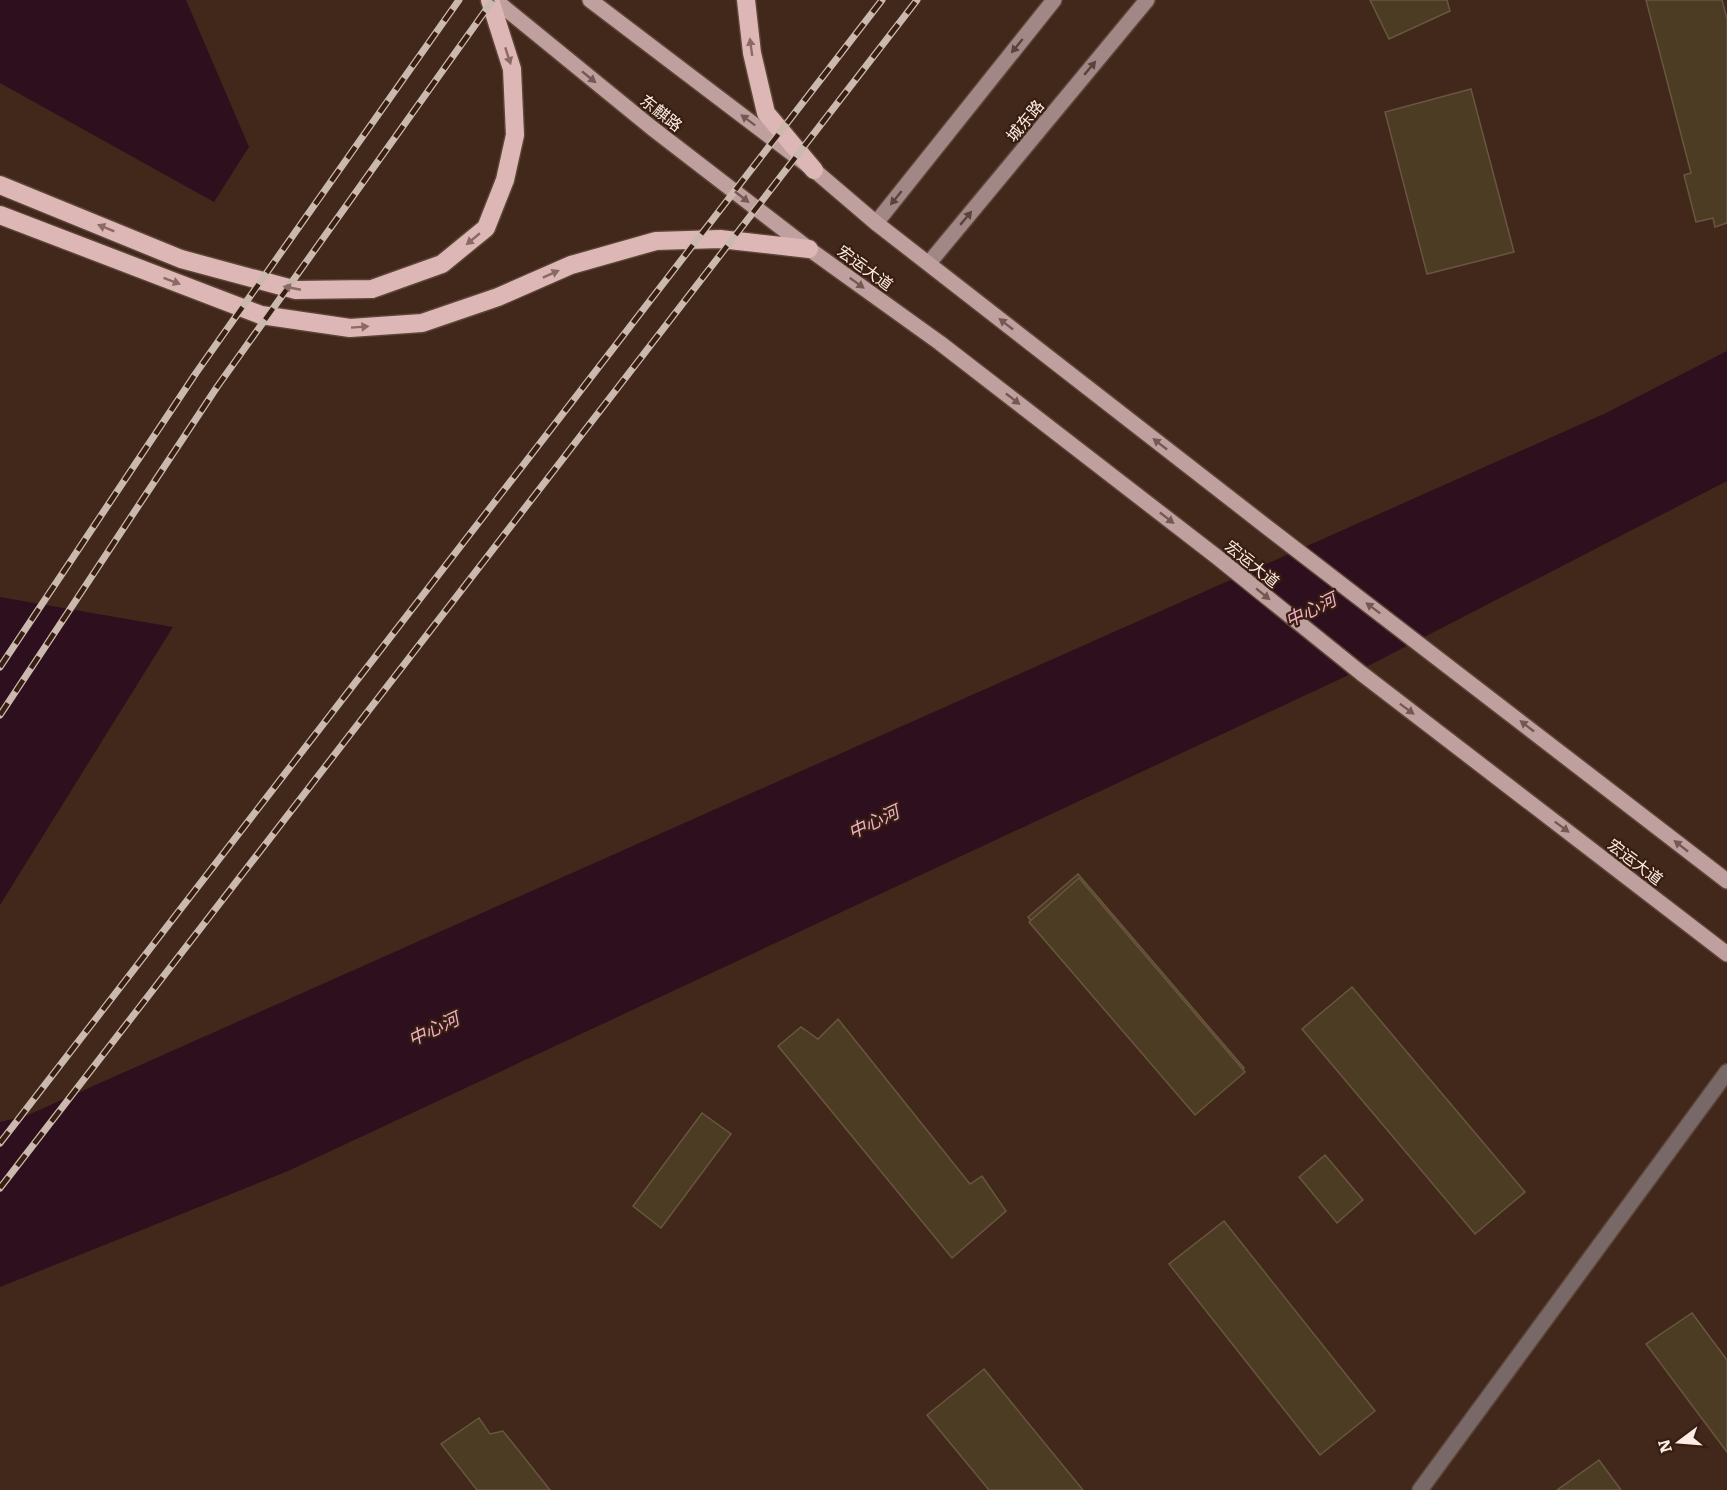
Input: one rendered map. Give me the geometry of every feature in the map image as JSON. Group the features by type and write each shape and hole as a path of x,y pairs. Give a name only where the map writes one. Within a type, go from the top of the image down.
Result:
{"highway":[{"path":"0,184 181,259 296,290 372,289 442,264 486,228 505,180 515,135 512,69 490,0"},
{"path":"746,0 752,53 766,113 814,170"},
{"path":"0,215 261,315 350,328 422,323 498,297 571,265 656,241 720,238 809,249"}],"main road":[{"name":"东麒路","path":"495,0 652,128 809,249"},
{"path":"590,0 814,170 876,223 1727,881"},
{"path":"876,223 1054,0"},
{"name":"城东路","path":"929,264 1147,0"},
{"name":"宏运大道","path":"809,249 940,343 1217,557 1361,673 1727,954"}],"street":[{"path":"1420,1490 1727,1072"}],"water":[{"path":"0,0 186,0 249,147 214,202 0,83"},
{"name":"中心河","path":"1727,351 1727,481 1370,665 288,1171 0,1287 0,1122 28,1115 1606,413"},
{"path":"0,597 173,627 0,905"}],"building":[{"path":"1370,0 1447,0 1450,11 1389,39"},
{"path":"1646,0 1722,0 1727,19 1727,223 1715,227 1713,218 1696,222 1684,175 1691,173"},
{"path":"1471,89 1514,252 1427,274 1385,112"},
{"path":"1078,874 1244,1068 1194,1111 1028,917"},
{"path":"1079,878 1245,1072 1195,1115 1029,922"},
{"path":"1352,987 1525,1192 1475,1234 1302,1029"},
{"path":"838,1019 970,1184 982,1176 1006,1211 952,1258 778,1046 801,1027 818,1039"},
{"path":"702,1113 731,1134 661,1228 633,1206"},
{"path":"1325,1155 1363,1200 1337,1223 1299,1177"},
{"path":"1224,1221 1375,1411 1320,1455 1169,1264"},
{"path":"1692,1313 1727,1360 1727,1452 1646,1344"},
{"path":"984,1369 1083,1490 989,1490 927,1415"},
{"path":"479,1418 490,1434 503,1431 550,1490 477,1490 441,1444"},
{"path":"1599,1460 1621,1490 1557,1490"}],"railway":[{"path":"0,667 196,373 459,0"},
{"path":"0,715 217,387 493,0"},
{"path":"0,1143 882,0"},
{"path":"0,1188 917,0"}]}
